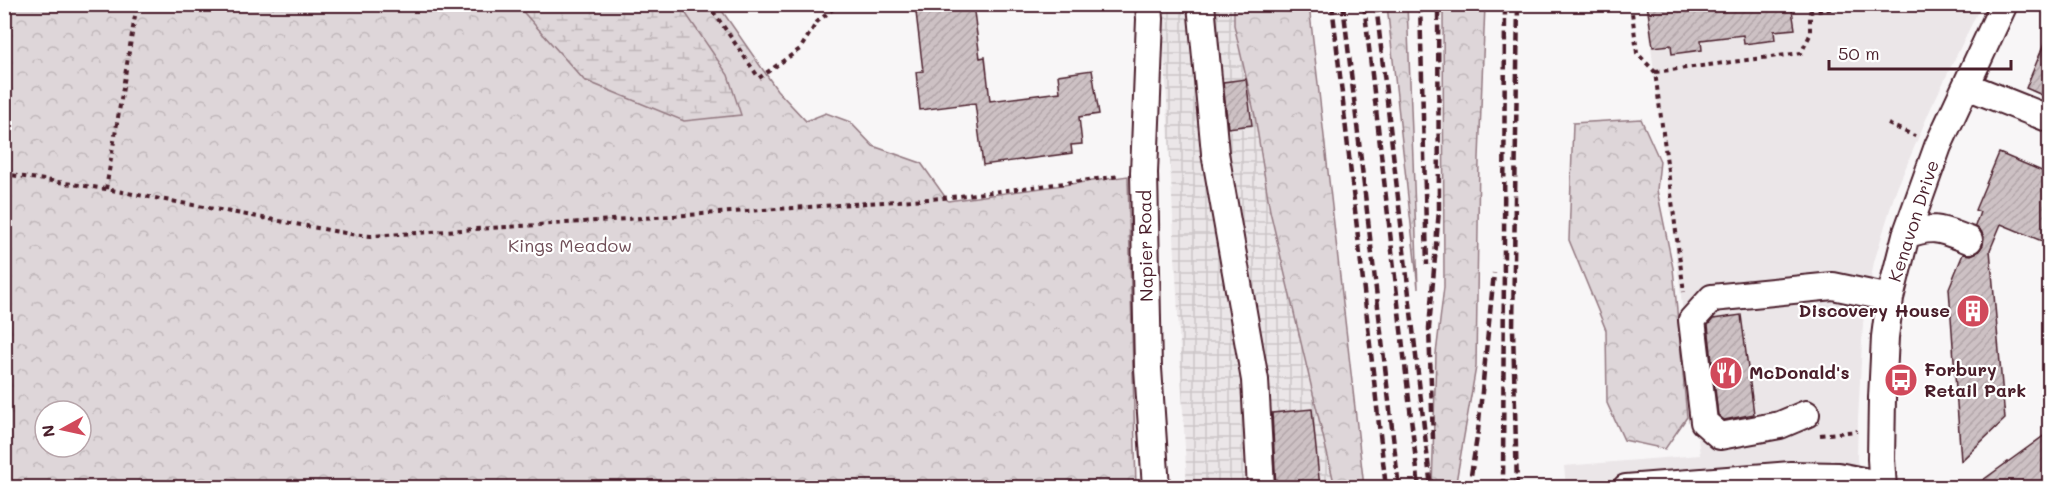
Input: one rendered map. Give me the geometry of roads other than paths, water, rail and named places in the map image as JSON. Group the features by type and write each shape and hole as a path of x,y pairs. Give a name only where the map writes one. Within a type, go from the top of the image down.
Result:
{"street":[{"name":"Napier Road","path":"1149,4 1144,173 1149,368 1156,488"},
{"path":"1201,4 1215,153 1255,380 1261,488"},
{"name":"Kenavon Drive","path":"1883,486 1882,398 1885,337 1890,298 1906,235 1938,146 2004,4"},
{"path":"1967,86 2049,119"},
{"path":"1906,235 1924,228 1938,228 1969,240"},
{"path":"1806,414 1780,425 1720,436 1704,422 1692,320 1712,298 1833,286 1890,298"},
{"path":"1626,488 1789,482 1838,476 1883,486"}],"railway":[{"path":"1332,4 1386,488"},
{"path":"1343,4 1399,488"},
{"path":"1364,4 1419,488"},
{"path":"1376,4 1431,488"},
{"path":"1420,4 1427,265"},
{"path":"1433,439 1429,328 1439,210 1438,4"},
{"path":"1503,488 1505,4"},
{"path":"1517,488 1513,328 1518,4"},
{"path":"1469,488 1478,431 1494,273"}],"place":[{"name":"Discovery House","path":"1973,311"},
{"name":"McDonald's","path":"1726,373"},
{"name":"Forbury Retail Park","path":"1901,380"}],"park label":[{"name":"Kings Meadow","path":"570,246"}]}
